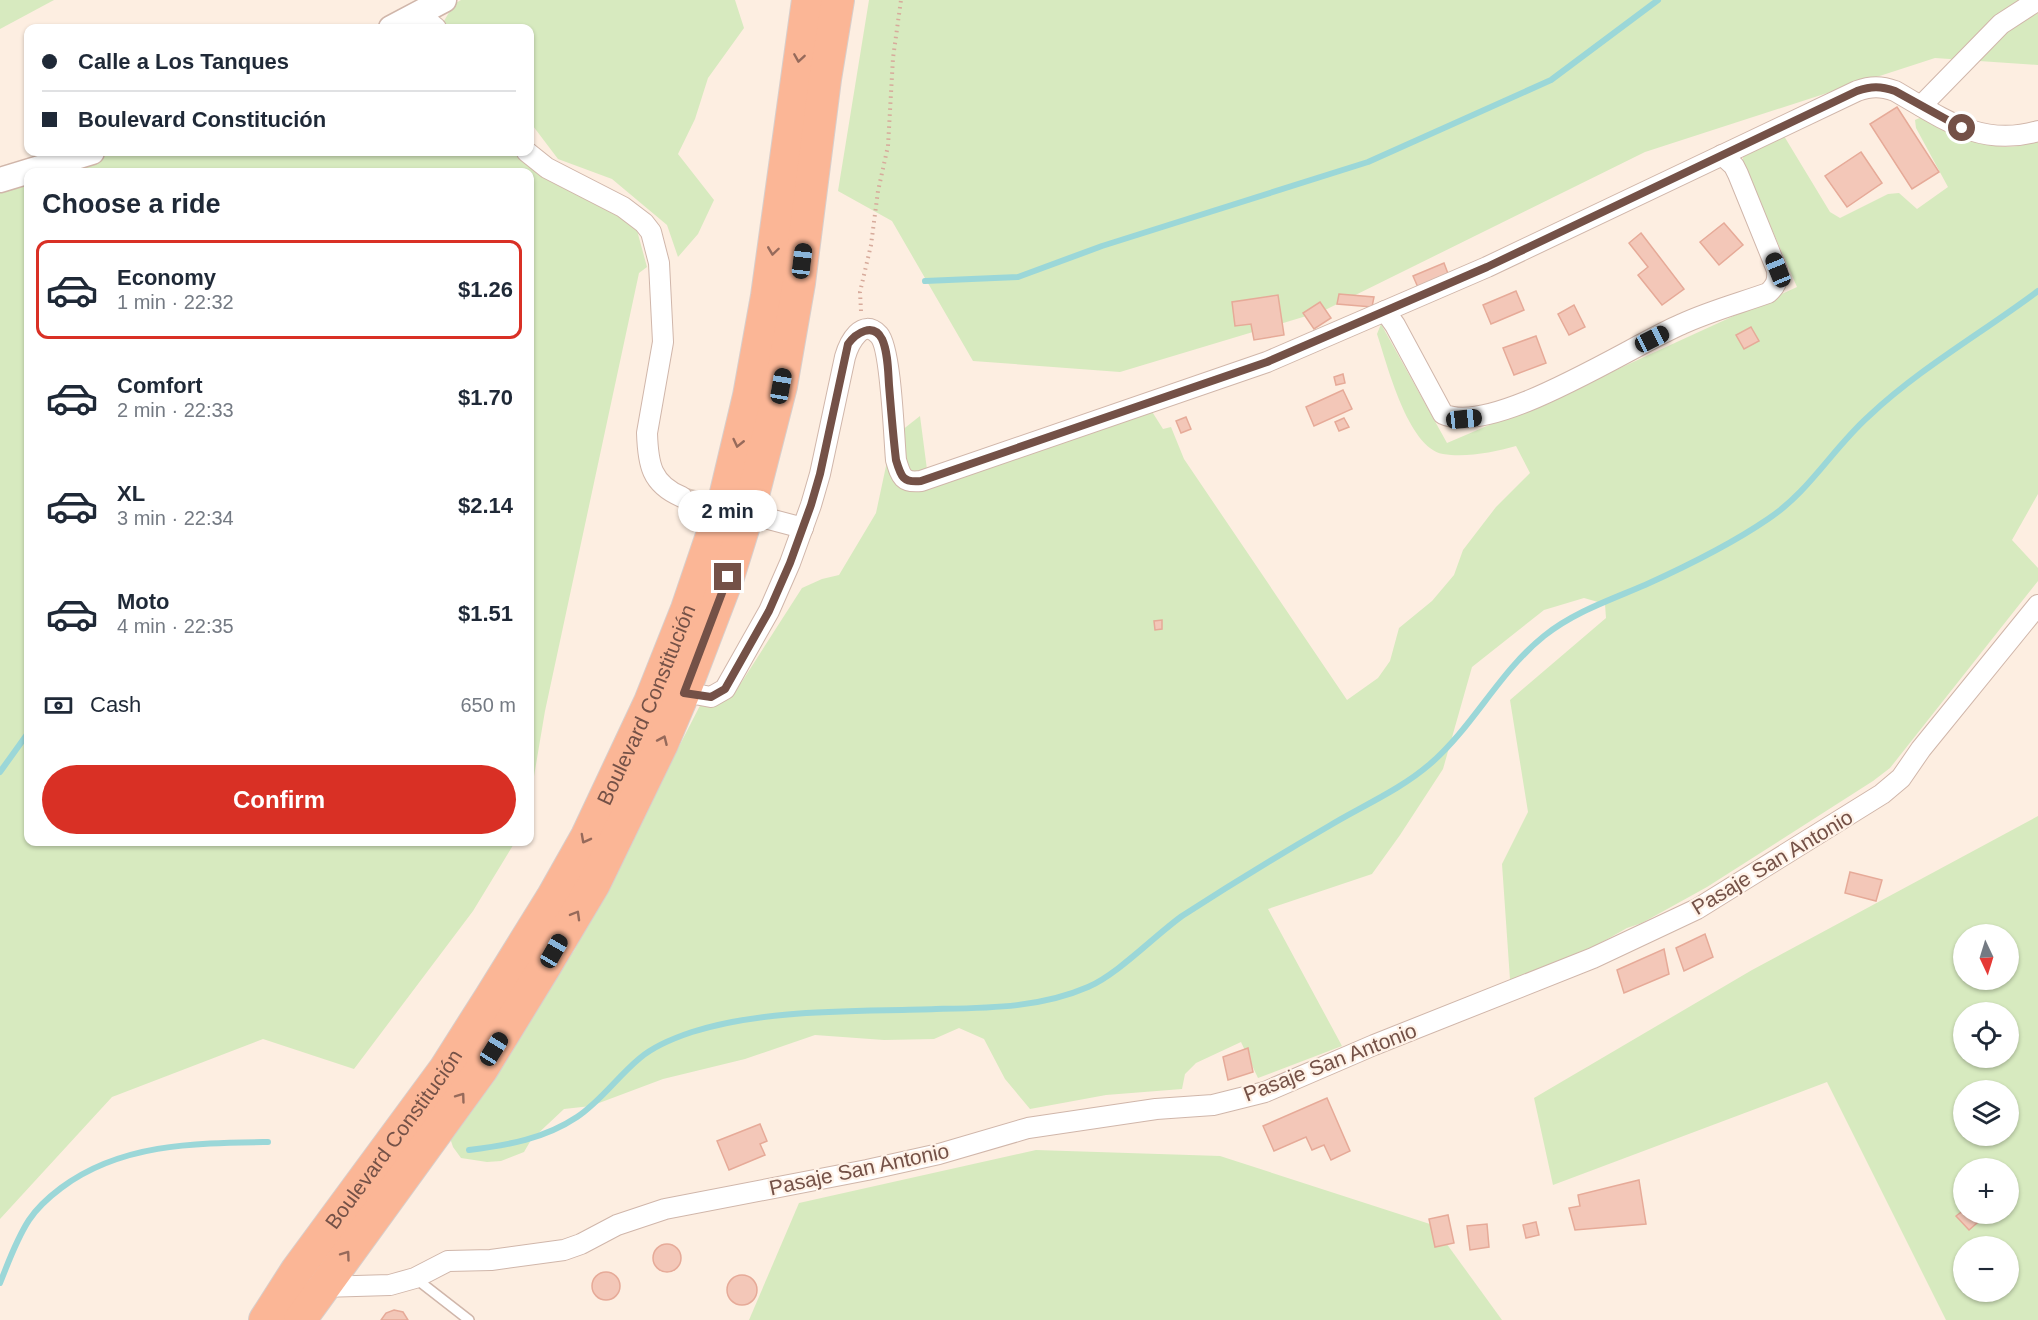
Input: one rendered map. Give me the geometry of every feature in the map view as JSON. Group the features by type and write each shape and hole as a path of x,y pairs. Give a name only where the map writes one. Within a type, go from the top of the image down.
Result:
{"highway":[{"name":"Boulevard Constitución","path":"265,1320 297,1270 445,1069 490,998 552,898 587,836 650,702 687,609 725,497 749,396 767,296 808,0"},
{"name":"Boulevard Constitución","path":"300,1320 482,1069 544,968 594,884 662,744 684,693 728,577 752,503 781,386 799,284 825,79 838,0"}],"street":[{"path":"412,24 427,21 444,0"},
{"path":"1921,106 2001,24 2038,0"},
{"path":"684,693 711,697 725,689 769,611 790,563 820,474 848,344 855,334 865,330 874,331 881,337 886,357 899,472 905,480 921,481 1267,362 1487,267 1868,87 1889,89 1962,128 1982,135 2022,136 2038,131"},
{"path":"1385,311 1395,325 1437,406 1443,414 1464,419 1478,417 1534,398 1682,324 1768,293 1778,280 1778,270 1738,174 1734,166 1722,155"},
{"path":"39,168 79,156"},
{"path":"532,156 548,168 623,207 644,223 651,232 659,263 663,342 647,433 650,467 669,491 682,497"},
{"path":"0,180 24,173"},
{"path":"769,519 803,528"},
{"name":"Pasaje San Antonio","path":"322,1287 390,1285 415,1278 448,1261 491,1260 564,1250 581,1244 617,1225 664,1209 939,1154 1028,1128 1156,1109 1213,1105 1265,1092 1374,1045 1593,958 1697,909 1882,794 1901,778 1921,748 2038,605"}],"lane":[{"path":"415,1278 469,1320"}],"path":[{"path":"865,330 860,292 871,245 878,190 886,155 893,58 901,0"}],"green space":[{"path":"0,0 54,0 0,29"},
{"path":"461,0 735,0 744,28 708,78 695,119 678,154 714,200 698,234 678,257 667,225 612,179 558,159 534,127 534,24 442,24 454,4"},
{"path":"869,0 2038,0 2038,65 1935,58 1645,152 1323,311 1120,372 973,361 892,221 838,191"},
{"path":"1924,116 1965,137 1993,146 2023,145 2038,140 2038,494 2012,540 2038,568 2038,581 1890,768 1873,781 1707,887 1642,923 1627,928 1511,994 1502,864 1528,812 1510,700 1606,618 1605,604 1584,598 1544,610 1472,667 1443,769 1372,874 1268,909 1342,1046 1258,1078 1241,1042 1196,1063 1185,1074 1182,1089 1106,1095 1030,1109 1005,1079 984,1039 959,1028 934,1039 884,1040 815,1035 745,1059 663,1079 591,1106 564,1109 531,1140 524,1152 501,1161 487,1162 461,1158 453,1147 450,1138 488,1056 574,951 709,688 741,683 802,588 822,579 839,575 876,513 892,438 920,416 929,485 1151,410 1163,429 1171,427 1184,459 1347,700 1378,678 1390,661 1399,628 1432,601 1454,575 1463,550 1496,507 1530,473 1516,446 1470,455 1443,454 1431,448 1419,437 1409,421 1393,384 1377,334 1381,324 1447,443 1583,385 1797,287 1742,161 1744,155 1784,136 1830,212 1840,218 1888,194 1899,193 1917,209 1948,187 1916,128 1915,120"},
{"path":"101,156 518,156 635,223 647,267 639,273 545,711 534,776 534,168 63,168"},
{"path":"24,181 24,846 513,846 473,911 354,1069 263,1039 112,1097 0,1219 0,189"},
{"path":"2038,816 2038,1320 1946,1320 1827,1082 1553,1185 1534,1098 1752,970"},
{"path":"1036,1150 1220,1156 1433,1225 1502,1320 749,1320 799,1203"}],"building":[{"path":"1897,107 1939,172 1912,189 1870,124"},
{"path":"1861,152 1882,183 1847,207 1825,176"},
{"path":"1724,223 1743,245 1719,265 1700,242"},
{"path":"1641,233 1684,289 1662,305 1638,275 1648,267 1629,243"},
{"path":"1444,263 1450,279 1420,292 1413,276"},
{"path":"1516,291 1524,310 1491,324 1483,305"},
{"path":"1339,294 1374,297 1372,307 1337,304"},
{"path":"1278,295 1284,335 1254,340 1251,324 1235,326 1232,302"},
{"path":"1320,302 1331,318 1314,329 1303,313"},
{"path":"1574,305 1585,327 1569,335 1558,314"},
{"path":"1751,327 1759,341 1744,349 1736,335"},
{"path":"1536,336 1546,363 1514,375 1503,348"},
{"path":"1343,374 1345,383 1336,385 1334,377"},
{"path":"1343,390 1352,409 1314,426 1306,407"},
{"path":"1186,417 1191,429 1181,433 1176,421"},
{"path":"1344,418 1349,427 1339,431 1335,422"},
{"path":"1162,620 1162,629 1155,630 1154,621"},
{"path":"1850,872 1882,880 1876,901 1845,893"},
{"path":"1705,934 1713,957 1684,971 1676,948"},
{"path":"1664,949 1669,974 1624,993 1617,970"},
{"path":"1248,1048 1253,1072 1228,1080 1223,1057"},
{"path":"1327,1098 1350,1151 1331,1160 1324,1145 1312,1150 1306,1137 1274,1151 1263,1126"},
{"path":"760,1124 767,1141 760,1144 765,1155 729,1170 717,1141"},
{"path":"1639,1180 1646,1224 1575,1230 1569,1208 1580,1206 1578,1195"},
{"path":"1448,1215 1454,1243 1435,1247 1429,1219"},
{"path":"1536,1222 1539,1235 1526,1238 1523,1225"},
{"path":"1487,1224 1489,1247 1470,1250 1467,1226"},
{"path":"1963,1224 1976,1224 1969,1230"},
{"path":"667,1244 677,1248 681,1258 677,1268 667,1272 657,1268 653,1258 657,1248"},
{"path":"606,1272 616,1276 620,1286 616,1296 606,1300 596,1296 592,1286 596,1276"},
{"path":"742,1275 753,1279 757,1290 753,1301 742,1305 731,1301 727,1290 731,1279"},
{"path":"394,1310 403,1312 408,1320 381,1320 386,1313"}],"waterway":[{"path":"925,281 1018,277 1102,246 1368,162 1551,80 1658,0"},
{"path":"469,1150 525,1140 552,1131 594,1104 646,1054 692,1032 721,1024 782,1015 975,1008 1033,1003 1070,994 1099,981 1182,916 1273,859 1394,790 1430,764 1460,733 1513,666 1544,636 1593,607 1692,563 1739,538 1783,508 1856,429 1889,399 1930,366 2038,291"},
{"path":"0,772 24,739"},
{"path":"0,1283 16,1243 32,1216 57,1191 84,1173 109,1162 160,1148 214,1143 268,1142"}],"tunnel":[{"path":"682,497 731,509"}],"route":[{"path":"728,577 684,693 711,697 725,689 769,611 790,563 811,505 820,474 848,344 855,334 865,330 874,331 881,337 886,357 899,472 905,480 921,481 1267,362 1487,267 1868,87 1883,87 1895,91 1962,128"}]}
